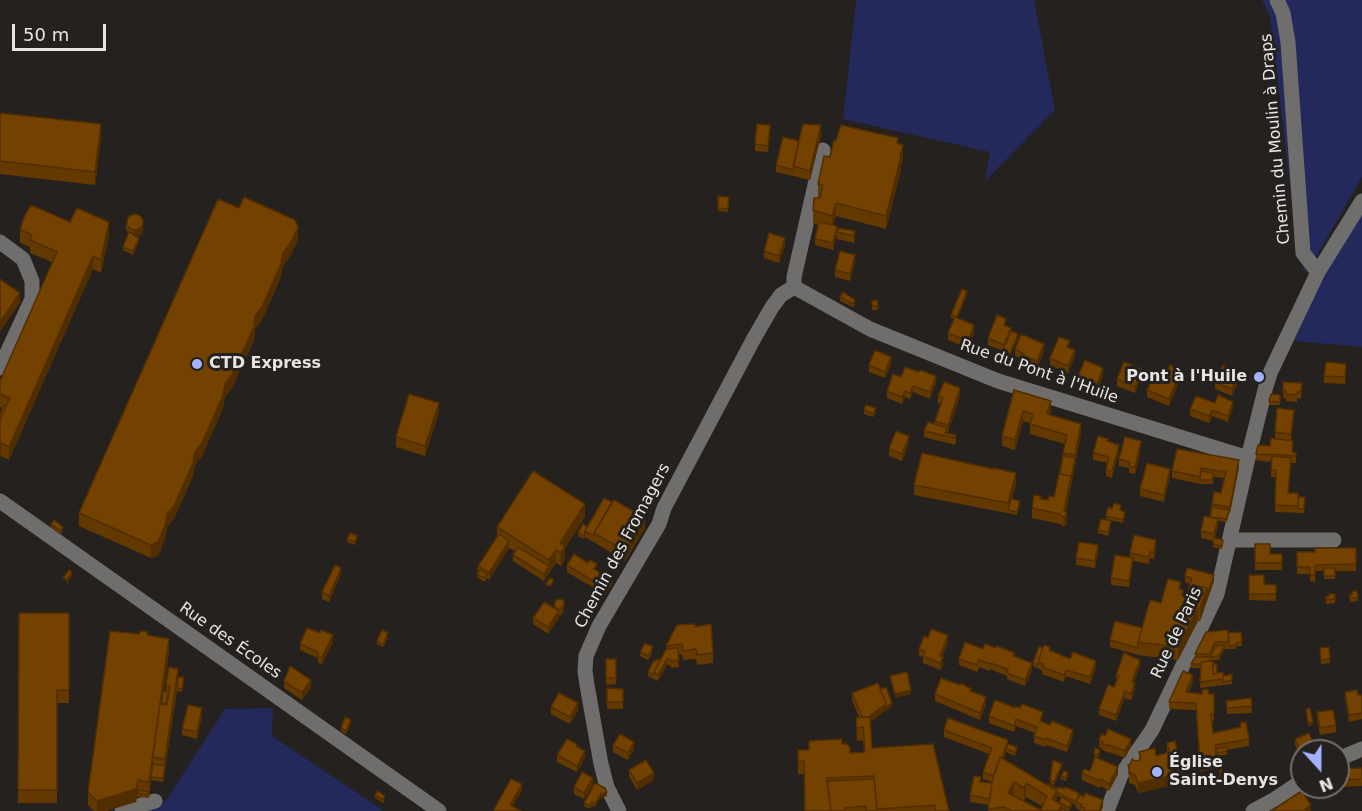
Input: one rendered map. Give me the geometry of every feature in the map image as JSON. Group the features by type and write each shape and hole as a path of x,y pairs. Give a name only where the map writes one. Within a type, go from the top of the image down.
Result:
{"street":[{"name":"Chemin du Moulin à Draps","path":"1277,0 1283,14 1288,42 1303,253 1318,272"},
{"path":"794,287 794,277 823,150"},
{"name":"Rue de Paris","path":"1107,811 1121,775 1152,730 1216,594 1271,371 1318,272 1362,201"},
{"path":"0,242 23,259 33,281 32,299 0,368"},
{"name":"Rue du Pont à l'Huile","path":"794,287 870,329 998,381 1248,458"},
{"name":"Chemin des Fromagers","path":"620,811 607,787 601,764 585,671 586,657 599,626 659,524 664,508 753,340 781,295 794,287"},
{"name":"Rue des Écoles","path":"0,501 439,811"},
{"path":"1230,540 1334,540"},
{"path":"1254,811 1290,789"},
{"path":"122,811 155,801"}],"shaded area":[{"path":"856,0 1034,0 1055,110 985,181 990,152 843,119"},
{"path":"1262,0 1362,0 1362,177 1306,274 1298,253 1270,16"},
{"path":"1362,212 1362,347 1294,341 1322,277"},
{"path":"273,708 272,736 384,811 142,811 165,802 225,709"}],"building":[{"path":"0,113 101,124 95,172 0,161"},
{"path":"757,124 770,125 768,146 755,144"},
{"path":"803,124 821,125 810,171 793,166"},
{"path":"841,125 898,138 897,143 903,145 886,216 836,203 832,216 813,210 814,198 820,198 823,185 818,184 824,156 830,157"},
{"path":"783,137 799,141 793,170 776,165"},
{"path":"718,196 729,197 728,209 718,208"},
{"name":"CTD Express","path":"244,197 295,220 298,227 283,253 281,264 262,307 255,316 254,327 232,375 225,384 223,395 202,443 195,452 193,463 174,506 167,514 158,542 151,545 79,513 218,199 239,208"},
{"path":"31,205 70,222 77,208 109,222 101,260 93,256 9,447 1,443 0,445 0,420 10,398 0,394 0,381 57,252 30,240 32,235 20,230"},
{"path":"135,214 141,216 143,222 141,228 135,230 129,228 127,222 129,216"},
{"path":"819,222 837,226 833,243 815,239"},
{"path":"839,228 855,231 854,236 837,232"},
{"path":"129,232 139,238 133,251 123,247"},
{"path":"769,233 785,238 779,256 764,251"},
{"path":"840,251 855,255 850,274 835,270"},
{"path":"0,279 20,293 0,322"},
{"path":"962,289 967,291 957,317 951,315"},
{"path":"843,292 855,300 853,304 840,297"},
{"path":"877,300 878,306 872,306 872,301"},
{"path":"997,315 1006,319 1004,325 1011,328 1004,345 988,338"},
{"path":"955,317 974,325 968,341 948,333"},
{"path":"1011,331 1018,334 1010,353 1003,350"},
{"path":"1021,334 1044,344 1037,361 1024,356 1015,349"},
{"path":"1059,337 1070,341 1067,347 1075,350 1068,366 1050,358"},
{"path":"875,350 891,357 885,372 869,365"},
{"path":"1085,360 1103,368 1097,384 1078,376"},
{"path":"1124,362 1141,369 1135,387 1117,379"},
{"path":"1326,362 1346,364 1345,377 1324,376"},
{"path":"1170,365 1181,370 1169,399 1147,390 1152,379 1162,384"},
{"path":"1223,365 1239,372 1232,389 1215,382"},
{"path":"905,367 936,376 930,392 913,386 910,393 905,391 902,397 887,391 893,374 901,377"},
{"path":"944,382 960,388 948,425 935,421 943,398 938,396"},
{"path":"1283,382 1302,383 1301,392 1297,392 1297,395 1286,394 1286,391 1283,391"},
{"path":"1014,390 1051,401 1047,414 1081,424 1075,455 1063,453 1067,435 1030,424 1033,414 1023,411 1015,440 1002,436"},
{"path":"409,394 439,403 425,446 396,437"},
{"path":"1271,394 1280,395 1280,402 1269,401"},
{"path":"1218,395 1233,402 1228,416 1212,410 1209,416 1190,409 1196,396 1215,403"},
{"path":"4,405 6,406 0,420 0,414"},
{"path":"866,405 876,408 873,414 864,410"},
{"path":"1277,408 1294,410 1291,434 1275,432"},
{"path":"928,422 947,428 945,433 956,435 955,438 924,431"},
{"path":"896,431 909,436 902,454 889,449"},
{"path":"1098,436 1119,445 1112,471 1106,470 1109,457 1093,453"},
{"path":"1125,437 1141,441 1135,467 1129,466 1130,462 1119,459"},
{"path":"1271,438 1293,441 1292,452 1296,453 1296,456 1256,454 1258,445 1270,446"},
{"path":"1177,449 1239,460 1230,507 1212,504 1214,492 1221,493 1226,472 1201,468 1200,477 1172,471"},
{"path":"922,453 1016,473 1008,503 914,485"},
{"path":"1063,456 1075,458 1071,479 1071,476 1060,474"},
{"path":"1272,456 1291,458 1288,493 1298,493 1298,506 1275,505 1276,470 1271,470"},
{"path":"1147,463 1170,469 1164,495 1140,489"},
{"path":"533,471 585,504 560,543 565,546 561,553 556,550 549,560 497,527"},
{"path":"1201,471 1213,473 1213,480 1200,480"},
{"path":"1059,474 1071,476 1064,511 1067,513 1066,516 1032,508 1034,495 1048,500 1049,496 1054,497"},
{"path":"1298,497 1305,497 1304,509 1298,509"},
{"path":"604,498 612,502 594,536 585,531"},
{"path":"1011,499 1020,501 1017,512 1008,510"},
{"path":"614,500 645,518 625,551 594,533"},
{"path":"1114,503 1121,505 1120,510 1125,512 1123,520 1106,516 1108,507 1112,509"},
{"path":"1212,507 1229,510 1227,519 1210,517"},
{"path":"1204,516 1218,519 1214,534 1201,531"},
{"path":"1101,519 1111,521 1108,532 1098,530"},
{"path":"54,520 63,527 61,531 51,524"},
{"path":"583,524 587,527 584,536 578,533"},
{"path":"350,533 357,536 355,542 347,539"},
{"path":"499,534 509,541 489,573 478,566"},
{"path":"1134,535 1156,540 1154,552 1150,552 1149,557 1130,553"},
{"path":"1214,538 1223,540 1222,546 1213,544"},
{"path":"1079,542 1098,545 1095,561 1076,558"},
{"path":"1255,544 1270,544 1270,554 1282,554 1282,563 1255,563"},
{"path":"518,547 549,566 544,574 513,555"},
{"path":"1315,548 1356,548 1356,564 1315,565 1315,575 1310,575 1310,567 1297,567 1297,552 1315,552"},
{"path":"574,554 588,563 590,560 597,564 594,569 600,573 595,582 567,565"},
{"path":"1115,555 1133,558 1129,581 1111,578"},
{"path":"335,565 341,568 329,596 322,592"},
{"path":"1187,568 1214,575 1207,595 1207,588 1193,585 1191,591 1188,590 1192,578 1185,576"},
{"path":"1324,568 1335,568 1335,576 1324,576"},
{"path":"69,570 72,572 67,580 63,578"},
{"path":"480,570 487,575 484,578 477,574"},
{"path":"605,573 613,578 606,590 606,587 600,583"},
{"path":"1249,575 1264,575 1264,584 1276,585 1276,594 1249,594"},
{"path":"550,578 554,580 550,586 546,584"},
{"path":"1168,579 1181,582 1179,589 1183,590 1182,595 1189,597 1193,585 1207,588 1200,608 1178,647 1138,642 1150,600 1161,603"},
{"path":"598,582 606,587 592,609 584,605"},
{"path":"1352,591 1357,591 1358,598 1350,598"},
{"path":"1329,594 1335,594 1335,599 1326,600"},
{"path":"562,599 564,606 557,609 554,605 556,600"},
{"path":"544,602 559,611 548,627 533,618"},
{"path":"19,613 69,613 69,690 57,690 57,790 18,790"},
{"path":"1115,621 1142,628 1138,648 1110,640"},
{"path":"695,624 695,627 711,624 713,653 697,655 696,649 683,651 682,644 666,646 677,625"},
{"path":"307,628 333,635 322,657 318,657 318,652 300,644"},
{"path":"931,629 948,635 940,656 943,657 940,663 923,656 925,651 919,649 924,636 928,638"},
{"path":"382,630 388,633 383,644 377,641"},
{"path":"1228,630 1229,642 1215,642 1210,654 1195,654 1206,632"},
{"path":"110,631 139,634 140,631 148,632 147,635 169,639 149,782 138,780 136,789 97,801 88,792"},
{"path":"1241,632 1242,642 1229,646 1228,633"},
{"path":"965,642 983,649 985,644 996,648 997,646 1015,653 1013,656 1032,663 1025,680 1007,673 1008,669 990,663 979,660 977,665 959,659"},
{"path":"645,643 653,647 648,656 640,652"},
{"path":"1044,645 1050,647 1049,650 1070,659 1073,652 1096,661 1090,677 1066,670 1064,675 1042,667 1044,664 1038,662"},
{"path":"1225,645 1219,656 1210,657 1215,646"},
{"path":"1039,646 1043,648 1038,665 1033,663"},
{"path":"1329,647 1330,659 1321,660 1320,648"},
{"path":"678,648 679,660 667,659 658,675 654,672 666,649"},
{"path":"1124,653 1140,660 1132,682 1135,683 1131,694 1125,691 1116,715 1099,709 1108,685 1114,687 1119,676 1116,675"},
{"path":"1195,657 1210,657 1210,661 1191,664"},
{"path":"606,659 616,659 616,678 606,678"},
{"path":"660,660 654,675 648,672 653,662"},
{"path":"1213,661 1213,674 1223,672 1223,679 1200,682 1201,662"},
{"path":"1213,664 1217,664 1217,673 1213,674"},
{"path":"290,666 311,680 302,693 284,681"},
{"path":"169,667 178,669 165,759 153,757 160,704 167,705 170,686 166,685"},
{"path":"1183,671 1193,675 1186,692 1202,694 1202,690 1208,689 1209,694 1214,694 1214,714 1211,714 1213,733 1241,727 1240,723 1246,722 1249,739 1215,745 1217,761 1200,765 1196,703 1169,702"},
{"path":"907,672 911,690 895,694 890,676"},
{"path":"1232,674 1232,680 1223,682 1223,676"},
{"path":"178,677 184,677 182,689 177,688"},
{"path":"941,678 960,685 961,683 971,689 970,691 986,697 980,713 935,694"},
{"path":"878,683 886,704 868,717 862,717 852,693"},
{"path":"886,687 892,703 886,707 880,689"},
{"path":"607,688 623,689 623,702 607,702"},
{"path":"1357,690 1358,695 1362,695 1362,713 1349,715 1345,692"},
{"path":"163,691 168,692 166,704 162,703"},
{"path":"559,693 578,703 570,717 551,707"},
{"path":"1251,698 1252,706 1227,708 1226,701"},
{"path":"995,700 1015,708 1015,706 1020,708 1022,704 1043,712 1040,721 1050,725 1052,721 1073,730 1067,746 1034,736 1037,727 1016,719 1014,726 989,716"},
{"path":"188,705 202,708 197,732 182,729"},
{"path":"1310,708 1313,722 1308,723 1306,709"},
{"path":"1333,710 1336,725 1320,728 1317,712"},
{"path":"345,717 351,720 346,731 341,728"},
{"path":"870,717 872,748 933,744 949,811 935,811 935,805 877,809 874,776 827,778 831,811 805,811 804,761 798,761 798,750 809,750 809,741 842,739 842,744 847,744 850,748 850,753 865,752 863,727 857,728 856,718"},
{"path":"948,718 1008,740 994,776 983,772 992,748 944,730"},
{"path":"1108,729 1131,739 1125,751 1102,744 1103,742 1099,740 1102,734 1105,736"},
{"path":"1309,733 1311,739 1295,739"},
{"path":"620,734 634,742 628,753 613,745"},
{"path":"567,739 585,751 577,766 557,755"},
{"path":"1175,741 1183,773 1138,783 1135,775 1129,773 1128,765 1132,759 1135,761 1141,759 1139,752 1155,748 1156,756 1170,752 1167,743"},
{"path":"1008,744 1017,747 1015,753 1006,749"},
{"path":"1226,747 1227,751 1216,753 1216,749"},
{"path":"1095,748 1100,750 1098,755 1094,753"},
{"path":"1000,757 1057,791 1052,799 1062,805 1058,811 1012,811 1004,807 988,809 993,777","holes":["1014,782 1024,788 1026,783 1047,796 1041,810 1008,793"]},
{"path":"1095,757 1118,767 1109,784 1082,773 1084,769 1090,771"},
{"path":"646,760 654,773 637,783 629,770"},
{"path":"1053,760 1062,764 1054,782 1050,780"},
{"path":"153,764 165,766 163,778 151,777"},
{"path":"1221,765 1225,779 1222,780 1218,766"},
{"path":"1350,768 1362,768 1362,779 1350,780"},
{"path":"1064,771 1068,772 1066,778 1061,776"},
{"path":"582,772 593,778 584,793 574,787"},
{"path":"974,776 981,777 980,782 992,783 990,799 970,795"},
{"path":"511,779 522,784 510,805 521,811 493,811"},
{"path":"874,779 877,811 866,811 866,806 845,808 845,811 831,811 827,781"},
{"path":"595,783 605,788 607,792 601,795 601,793 595,804 592,802 590,806 584,803"},
{"path":"1047,785 1058,789 1065,787 1079,793 1076,802 1056,792"},
{"path":"138,790 149,792 149,795 137,793"},
{"path":"378,791 385,796 383,800 375,795"},
{"path":"1085,793 1103,800 1099,811 1084,811 1085,808 1076,802 1080,795 1084,797"},
{"path":"1062,797 1072,803 1069,808 1059,802"},
{"path":"1290,799 1307,799 1311,805 1305,809 1306,811 1271,811"}],"place":[{"name":"CTD Express","path":"197,364"},
{"name":"Pont à l'Huile","path":"1259,377"},
{"name":"Église Saint-Denys","path":"1157,772"}]}
